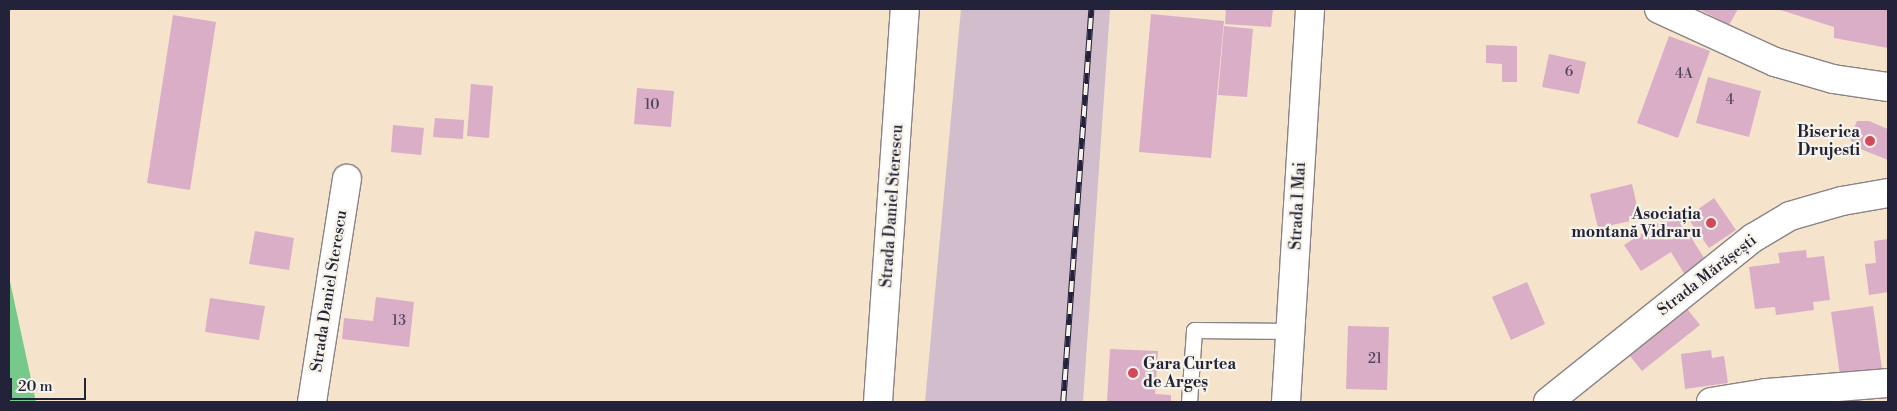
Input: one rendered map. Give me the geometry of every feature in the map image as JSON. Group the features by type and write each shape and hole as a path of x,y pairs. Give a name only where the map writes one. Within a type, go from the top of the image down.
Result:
{"street":[{"name":"Strada Daniel Sterescu","path":"878,402 905,9"},
{"name":"Strada 1 Mai","path":"1286,402 1310,9"},
{"path":"1659,9 1775,62 1833,79 1888,87"},
{"name":"Strada Daniel Sterescu","path":"312,402 347,180"},
{"name":"Strada Mărășești","path":"1548,402 1753,238 1790,216 1842,201 1888,193"},
{"path":"1711,402 1766,393 1888,383"}],"lane":[{"path":"1188,402 1194,330 1290,331"}],"shaded area":[{"path":"961,9 1110,9 1083,402 925,402"}],"green space":[{"path":"9,277 36,402 9,402"}],"building":[{"path":"1226,9 1273,9 1271,27 1225,24"},
{"path":"1699,9 1738,9 1729,25"},
{"path":"1777,9 1888,9 1888,48 1834,38 1834,27"},
{"path":"1151,14 1224,21 1211,158 1139,152"},
{"path":"173,15 216,22 190,190 147,183"},
{"path":"1224,26 1253,29 1247,97 1218,95"},
{"path":"1669,36 1710,51 1678,138 1637,123"},
{"path":"1486,45 1517,46 1517,82 1502,82 1502,64 1486,63"},
{"path":"1549,54 1586,62 1579,94 1542,87"},
{"path":"1708,77 1761,91 1749,137 1696,123"},
{"path":"471,84 493,86 489,138 467,136"},
{"path":"637,88 674,91 671,127 634,124"},
{"path":"435,118 464,120 463,139 433,137"},
{"name":"Biserica Drujesti","path":"1857,121 1869,121 1888,129 1888,160 1853,146 1850,137"},
{"path":"393,125 424,128 421,155 391,152"},
{"path":"1632,184 1640,219 1598,228 1590,194"},
{"name":"Asociația montană Vidraru","path":"1714,198 1736,230 1709,248 1687,217"},
{"path":"1675,212 1706,261 1685,275 1671,252 1641,271 1624,245"},
{"path":"255,231 294,238 289,270 249,264"},
{"path":"1888,239 1888,292 1869,295 1865,264 1876,263 1874,241"},
{"path":"1806,250 1807,258 1824,256 1830,300 1813,302 1814,310 1776,315 1775,307 1755,309 1749,267 1780,263 1778,253"},
{"path":"1527,282 1545,324 1511,340 1492,297"},
{"path":"376,297 414,302 409,347 342,339 344,318 373,321"},
{"path":"210,298 265,306 259,340 205,332"},
{"path":"1684,305 1700,325 1642,371 1626,351"},
{"path":"1873,306 1882,369 1840,375 1831,312"},
{"path":"1348,326 1389,327 1387,390 1346,389"},
{"name":"Gara Curtea de Argeș","path":"1110,349 1158,351 1155,394 1171,395 1171,402 1107,402"},
{"path":"1711,350 1712,358 1724,356 1728,383 1685,389 1681,354"}],"railway":[{"path":"1063,402 1091,9"}],"place":[{"name":"Biserica Drujesti","path":"1870,141"},
{"name":"Asociația montană Vidraru","path":"1711,223"},
{"name":"Gara Curtea de Argeș","path":"1133,373"}]}
